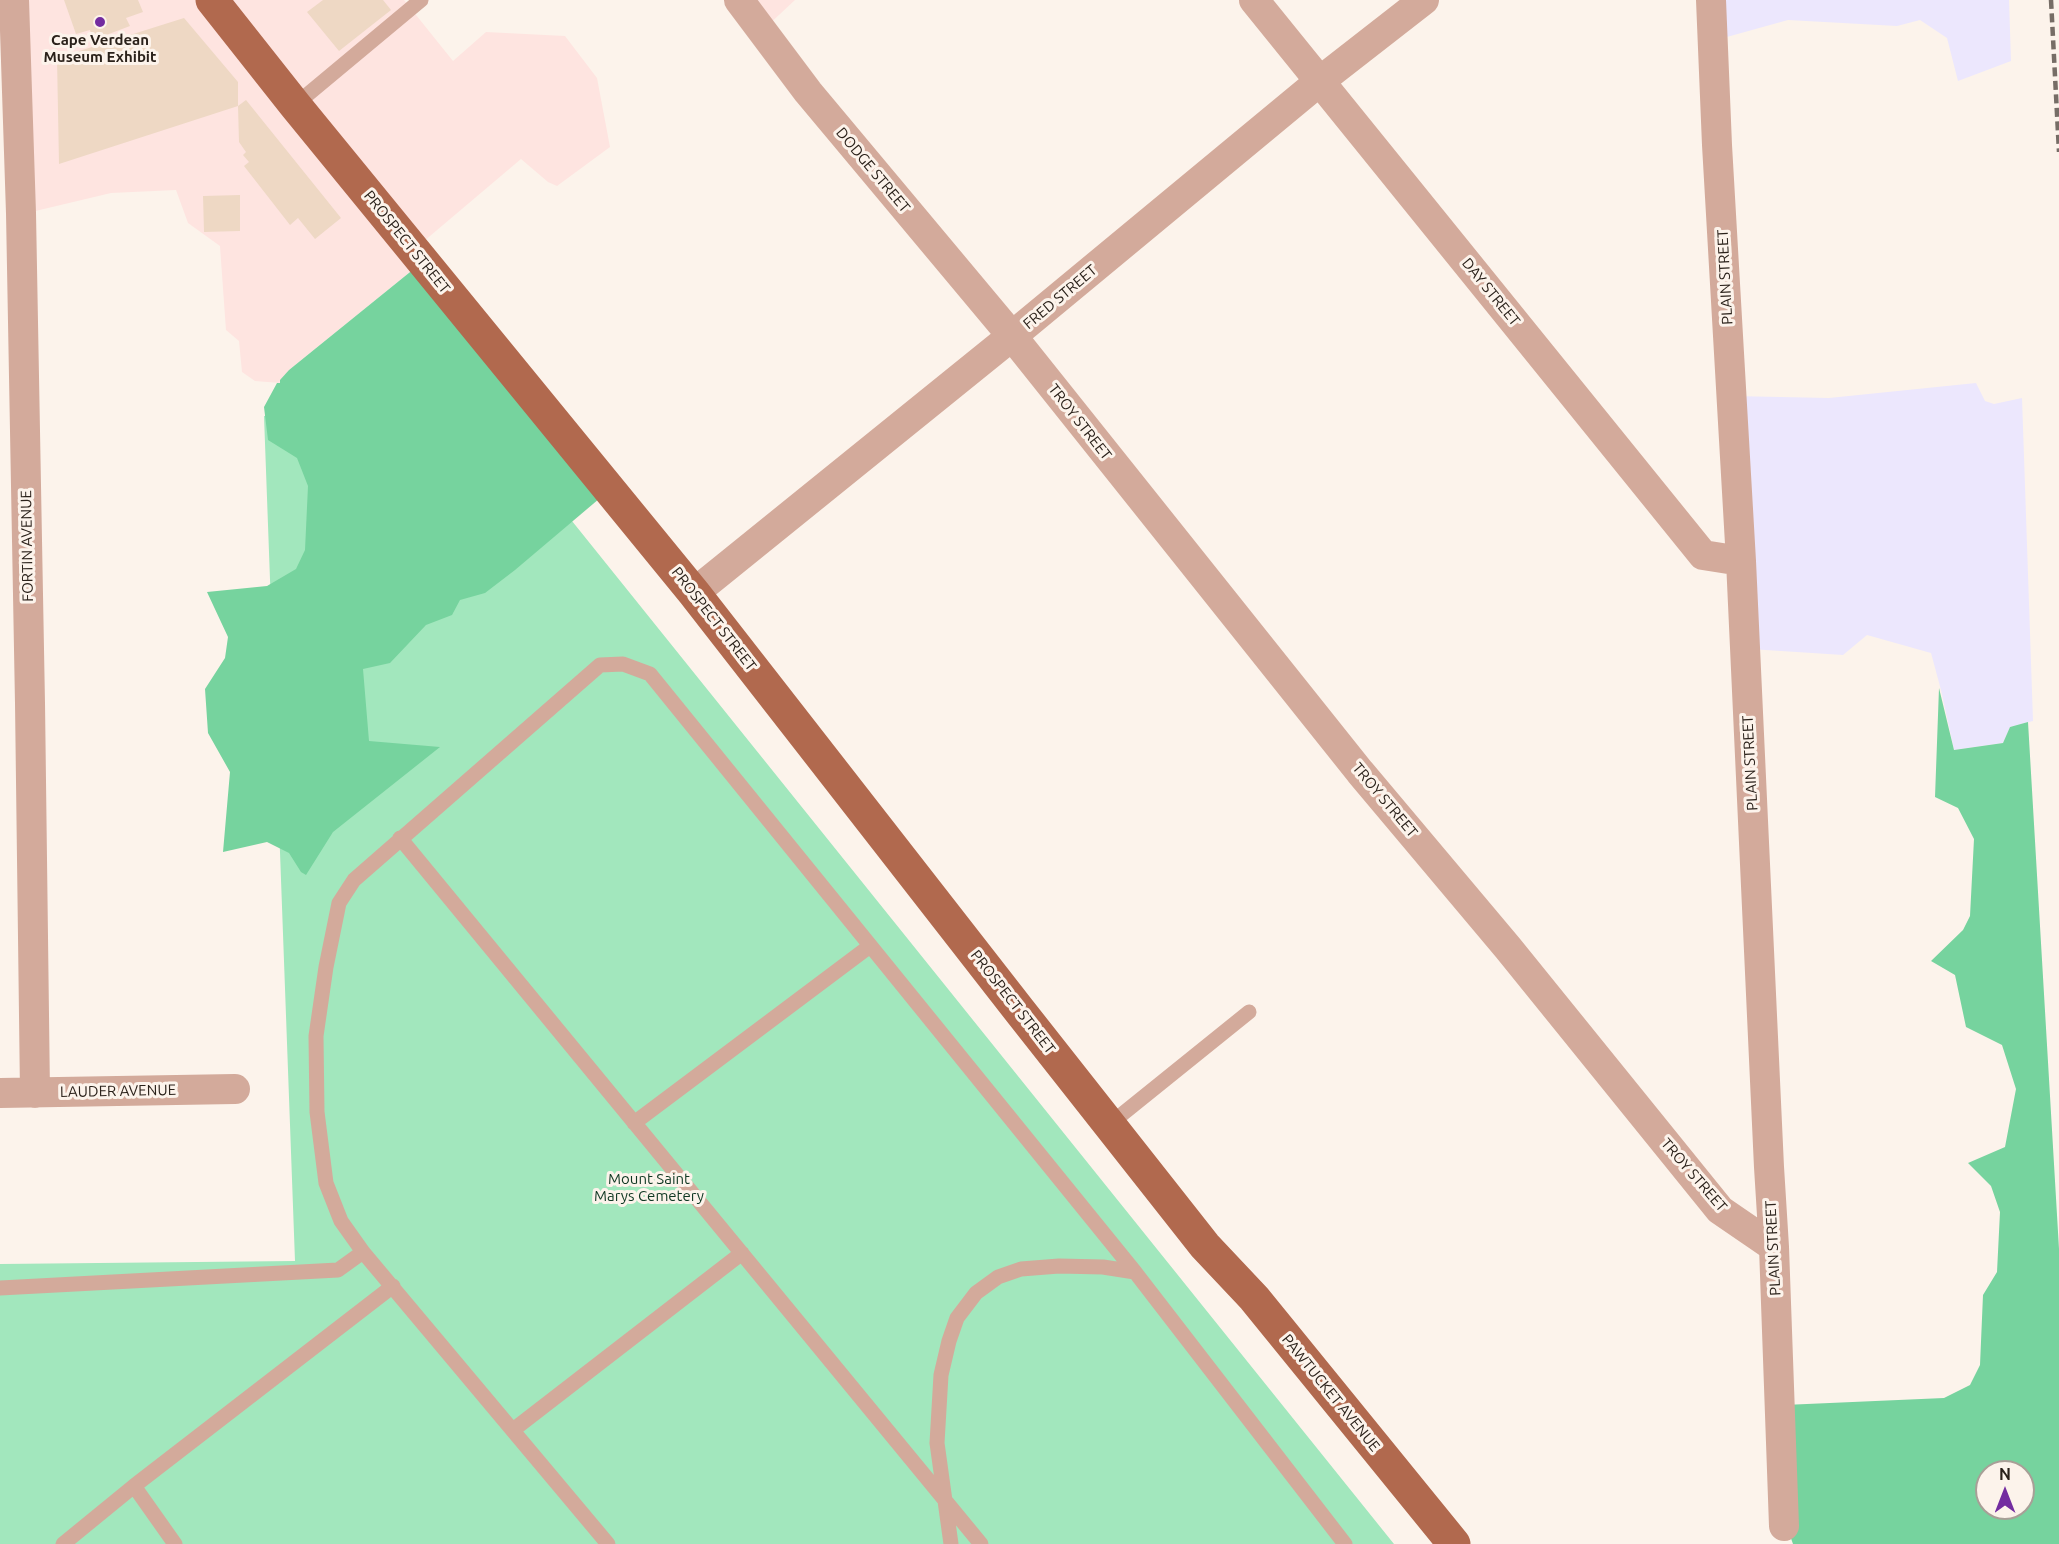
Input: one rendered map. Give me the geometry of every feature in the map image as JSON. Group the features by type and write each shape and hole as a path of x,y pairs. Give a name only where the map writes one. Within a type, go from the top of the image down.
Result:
{"main road":[{"name":"PROSPECT STREET","path":"212,0 295,105 694,593 1206,1246"},
{"name":"PAWTUCKET AVENUE","path":"1206,1246 1254,1298 1454,1544"}],"street":[{"name":"FORTIN AVENUE","path":"14,0 21,225 35,1093"},
{"name":"DODGE STREET","path":"739,0 808,92 1012,336"},
{"name":"DAY STREET","path":"1254,0 1703,555 1741,561"},
{"name":"FRED STREET","path":"694,593 1012,336 1320,81 1424,0"},
{"name":"PLAIN STREET","path":"1711,0 1774,1247 1784,1526"},
{"name":"TROY STREET","path":"1012,336 1353,763 1508,948 1720,1210 1774,1247"},
{"name":"LAUDER AVENUE","path":"0,1093 235,1089"}],"lane":[{"path":"295,105 421,0"},
{"path":"603,1542 513,1430 363,1252 341,1221 326,1183 317,1112 316,1036 326,967 339,903 354,879 600,665 623,664 650,674 1135,1272 1345,1544"},
{"path":"400,838 981,1544"},
{"path":"634,1123 870,946"},
{"path":"1110,1124 1249,1012"},
{"path":"0,1288 338,1270 363,1252"},
{"path":"513,1430 742,1253"},
{"path":"951,1544 937,1443 941,1375 957,1318 976,1293 998,1277 1021,1269 1059,1266 1103,1267 1135,1272"},
{"path":"63,1544 134,1486 393,1286"},
{"path":"134,1486 175,1544"}],"shaded area":[{"path":"29,0 404,0 453,61 486,32 565,36 597,78 610,147 557,186 548,182 521,159 417,247 420,264 289,370 280,383 255,381 242,372 239,341 226,330 220,246 188,223 176,190 111,193 27,213 25,150"},
{"path":"734,0 795,0 764,29"},
{"path":"1715,0 2009,0 2011,61 1958,81 1947,38 1920,20 1897,26 1788,20 1716,40"},
{"path":"1976,383 1985,401 1994,404 2022,398 2033,721 2010,727 2003,743 1954,750 1931,653 1867,635 1843,655 1750,649 1732,396 1829,398"}],"green space":[{"path":"420,264 606,493 485,593 460,600 452,615 426,625 390,663 363,669 369,741 440,747 333,832 306,875 301,872 289,853 267,842 223,852 230,772 208,733 205,689 225,658 228,637 207,592 267,586 296,569 305,550 308,486 297,458 268,440 264,407 277,383 280,383 289,370"},
{"name":"Mount Saint Marys Cemetery","path":"482,409 1394,1544 0,1544 0,1264 295,1261 264,416"},
{"path":"1939,688 1954,750 2003,743 2010,727 2028,722 2059,1249 2059,1544 1793,1544 1787,1527 1784,1405 1944,1398 1970,1385 1980,1365 1983,1295 1997,1272 2000,1212 1991,1186 1968,1163 2005,1147 2016,1089 2002,1045 1966,1027 1955,975 1931,961 1963,930 1970,916 1974,839 1958,808 1935,797"}],"building":[{"name":"Cape Verdean Museum Exhibit","path":"64,0 138,0 143,12 126,18 130,26 93,40 90,30 76,34"},
{"path":"323,0 383,0 391,10 339,51 307,12"},
{"path":"184,18 238,82 238,106 59,164 57,58"},
{"path":"246,100 341,218 315,239 298,218 290,225 244,166 249,162 243,155 246,152 239,142 238,106"},
{"path":"240,195 240,231 204,232 203,196"}],"railway":[{"path":"2051,0 2059,152"}],"place":[{"name":"Cape Verdean Museum Exhibit","path":"100,22"}]}
